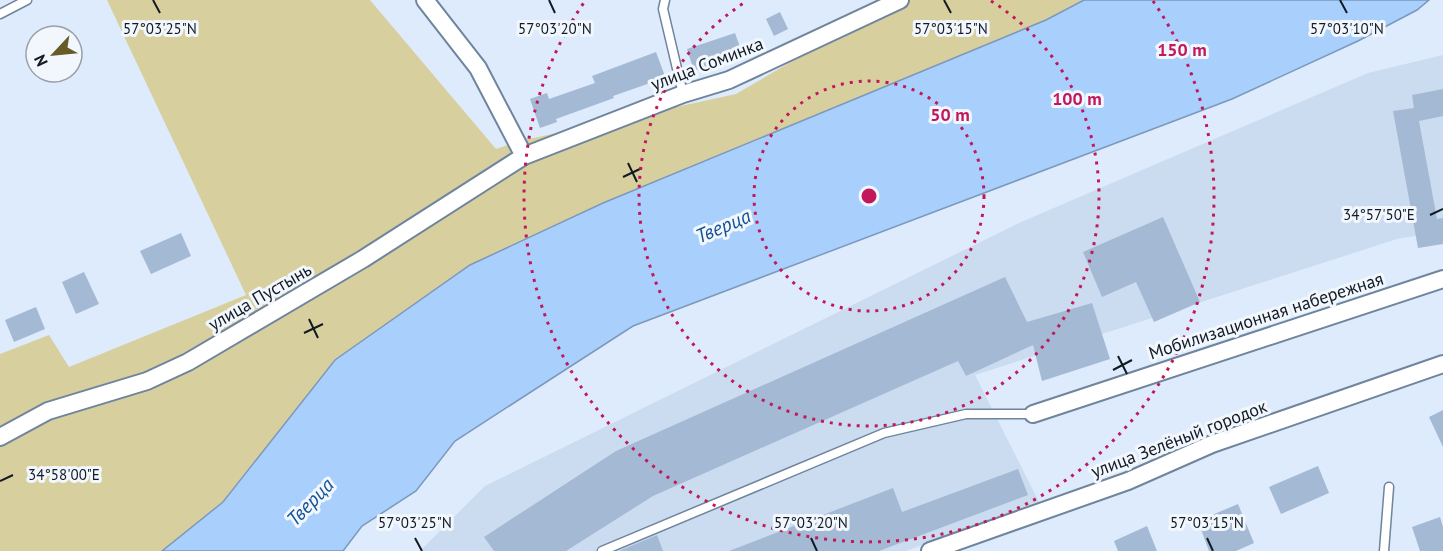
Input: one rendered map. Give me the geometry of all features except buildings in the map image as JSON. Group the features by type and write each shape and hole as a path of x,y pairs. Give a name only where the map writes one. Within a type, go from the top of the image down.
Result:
{"street":[{"path":"424,0 478,68 524,156"},
{"name":"улица Соминка","path":"524,156 683,94 729,80 900,0"},
{"name":"улица Пустынь","path":"0,436 48,411 147,381 188,362 363,259 524,156"},
{"name":"Мобилизационная набережная","path":"1033,414 1443,279"},
{"name":"улица Зелёный городок","path":"930,551 1128,481 1212,444 1443,364"}],"lane":[{"path":"0,14 27,0"},
{"path":"665,0 663,9 683,94"},
{"path":"602,551 884,433 966,414 1033,414"},
{"path":"1384,551 1389,487"}],"shaded area":[{"path":"107,0 370,0 496,149 520,141 736,94 897,0 1084,0 1046,20 603,203 470,265 335,360 223,502 162,551 0,551 0,354 49,335 69,367 246,295"},
{"path":"1443,55 1443,231 1397,239 975,375 1039,502 906,551 420,551 485,486 1019,223 1368,73"}],"water":[{"name":"Тверца","path":"1084,0 1429,0 1417,10 1358,41 1232,99 633,326 455,441 416,491 362,526 343,551 162,551 223,502 335,360 470,265 603,203 1046,20"}]}
